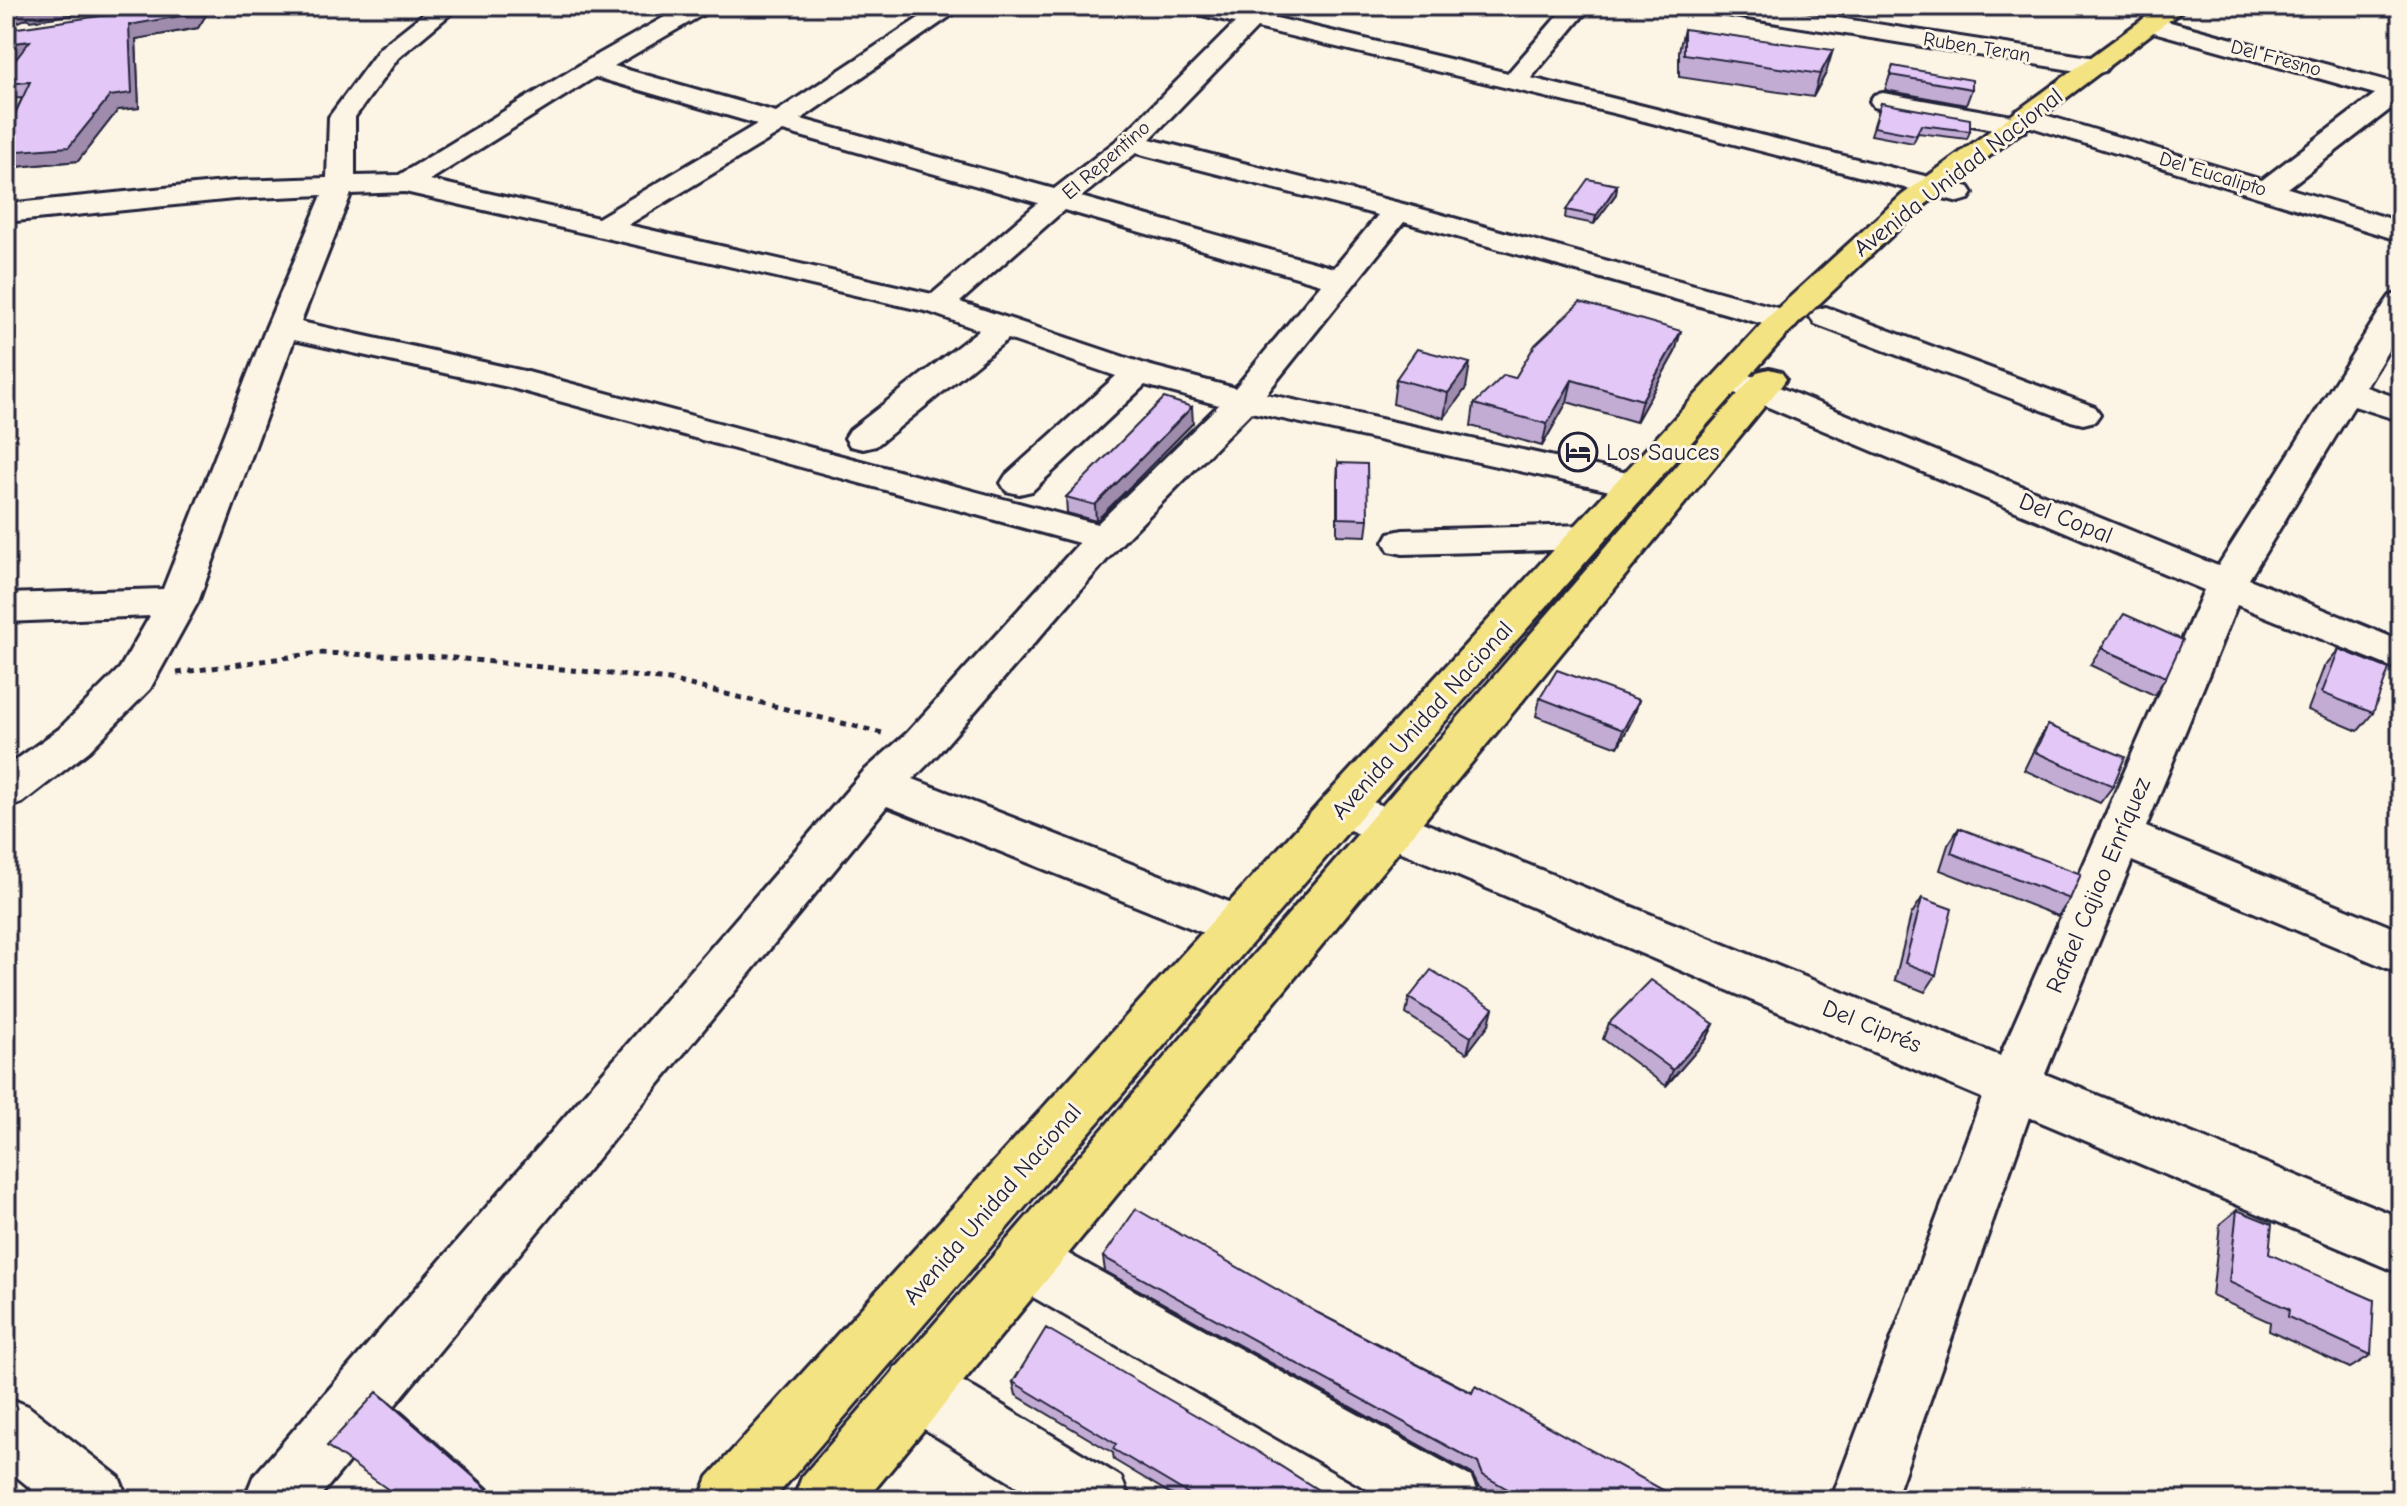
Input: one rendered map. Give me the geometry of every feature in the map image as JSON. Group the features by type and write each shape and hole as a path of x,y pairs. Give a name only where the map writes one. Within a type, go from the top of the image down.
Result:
{"main road":[{"name":"Avenida Unidad Nacional","path":"2031,123 2096,66 2176,16"},
{"name":"Avenida Unidad Nacional","path":"825,1500 1391,829 1744,385 1784,320 1861,246 1946,190 2176,16"},
{"name":"Avenida Unidad Nacional","path":"731,1500 1342,808 1633,485 1744,385 1826,317 1946,190"}],"street":[{"path":"6,791 74,740 135,678 178,602 282,328 341,184 342,117 389,53 446,6"},
{"path":"405,183 592,68 701,6"},
{"path":"1193,6 1257,12 1946,190"},
{"path":"1515,81 1579,6"},
{"name":"Ruben Teran","path":"1715,6 2096,66"},
{"path":"909,10 946,11"},
{"path":"604,227 778,123 946,11"},
{"name":"El Repentino","path":"938,305 1061,198 1131,143 1257,12"},
{"name":"Del Fresno","path":"2176,16 2399,90"},
{"path":"592,68 778,123 1061,198 1342,280"},
{"path":"2267,190 2399,90"},
{"name":"Del Eucalipto","path":"1883,101 2031,123 2267,190 2401,232"},
{"path":"1131,143 1397,211 1784,320"},
{"path":"6,213 121,199 341,184 405,183 938,305 1139,373 1244,399 1633,485"},
{"path":"276,1500 879,784 922,744 1105,538 1244,399 1397,211"},
{"name":"Rafael Cajiao Enríquez","path":"1863,1500 2014,1084 2226,584 2401,303"},
{"path":"1826,317 2083,414"},
{"path":"863,438 1003,327"},
{"path":"282,328 512,378 1105,538"},
{"path":"1019,483 1139,373"},
{"name":"Del Copal","path":"1744,385 2401,657"},
{"path":"2346,392 2401,411"},
{"path":"1403,542 1587,537"},
{"path":"6,608 178,602"},
{"path":"879,784 1238,926"},
{"name":"Del Ciprés","path":"1342,808 2401,1246"},
{"path":"2119,836 2401,953"},
{"path":"1025,1261 1448,1500"},
{"path":"917,1389 1098,1500"},
{"path":"6,1428 96,1500"}],"path":[{"path":"135,678 318,653 444,657 670,680 922,744"}],"building":[{"path":"168,6 196,6 191,14 129,25 132,93 110,96 69,147 6,152 6,133 30,82 6,84 6,72 30,41 6,44 11,29"},
{"path":"1684,29 1833,50 1820,74 1684,54"},
{"path":"1893,66 1972,80 1972,89 1890,75"},
{"path":"1881,103 1970,119 1970,131 1921,125 1916,135 1874,127"},
{"path":"1588,179 1617,185 1596,216 1566,210"},
{"path":"1580,302 1681,331 1642,400 1572,380 1547,424 1474,404 1504,375 1515,378 1535,345"},
{"path":"1417,349 1470,363 1448,393 1396,379"},
{"path":"1164,398 1192,407 1095,505 1066,497"},
{"path":"1338,463 1367,464 1368,519 1338,518"},
{"path":"2124,614 2183,640 2166,677 2101,648"},
{"path":"2339,649 2389,669 2373,713 2322,693"},
{"path":"1557,670 1639,700 1623,730 1540,698"},
{"path":"2048,725 2125,757 2113,786 2035,752"},
{"path":"1959,828 2081,874 2070,899 1951,853"},
{"path":"1922,898 1952,909 1936,975 1905,963"},
{"path":"1431,970 1493,1008 1471,1037 1409,998"},
{"path":"1651,980 1714,1024 1673,1070 1609,1023"},
{"path":"1136,1209 1318,1313 1472,1393 1475,1386 1681,1500 1527,1500 1483,1475 1478,1463 1103,1257"},
{"path":"2237,1210 2272,1224 2269,1254 2374,1300 2371,1355 2288,1317 2289,1309 2229,1282"},
{"path":"1046,1328 1252,1448 1334,1500 1199,1500 1113,1449 1116,1444 1013,1382"},
{"path":"377,1392 500,1500 401,1500 327,1446"}],"place":[{"name":"Los Sauces","path":"1578,452"}]}
